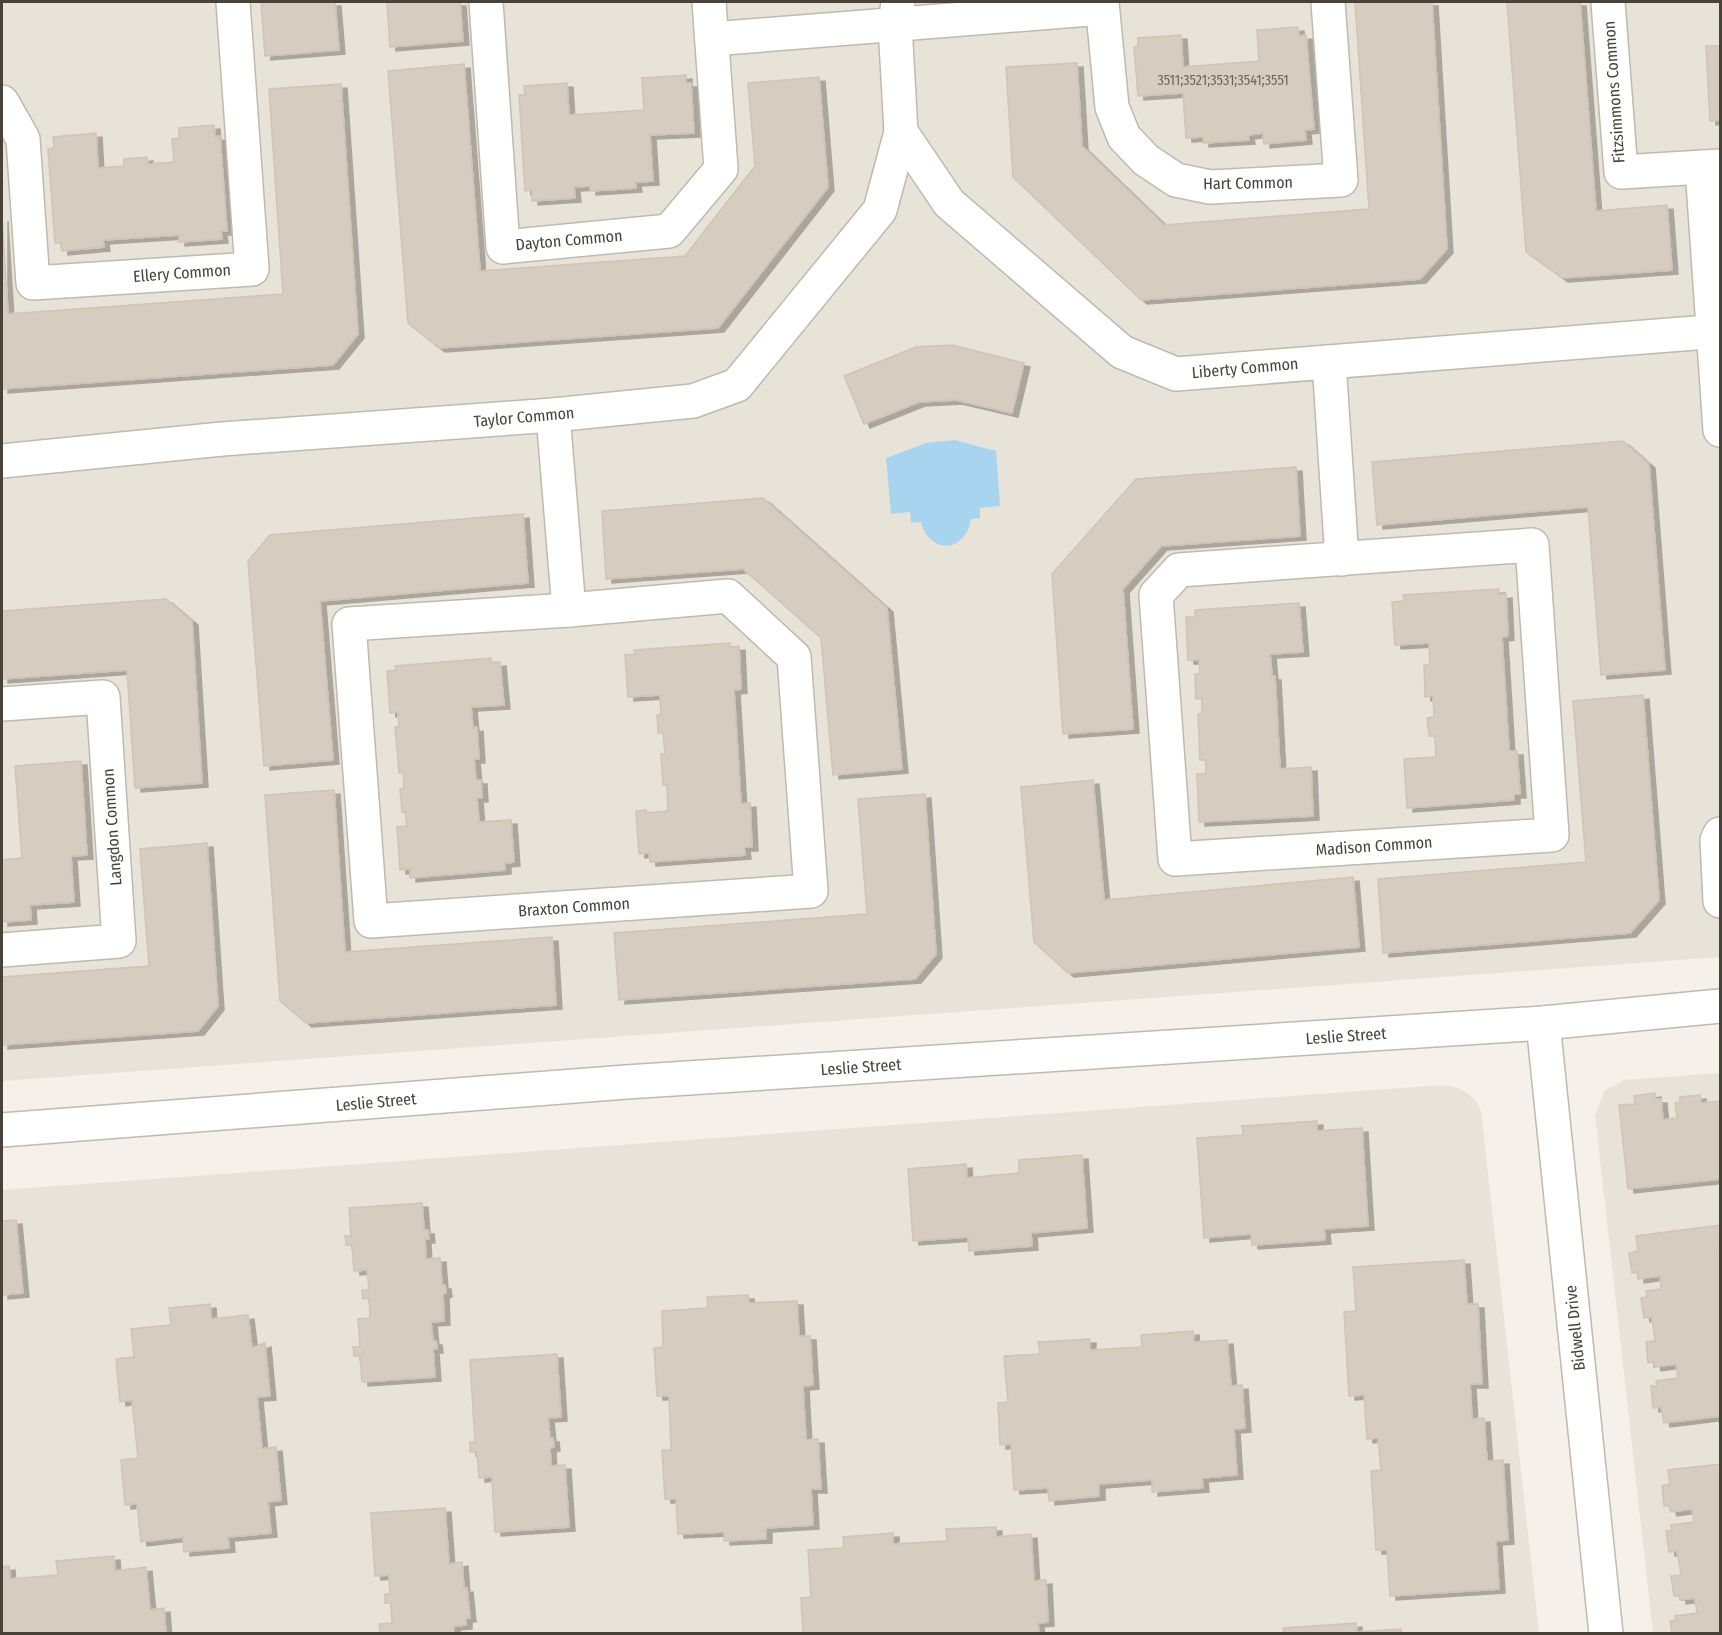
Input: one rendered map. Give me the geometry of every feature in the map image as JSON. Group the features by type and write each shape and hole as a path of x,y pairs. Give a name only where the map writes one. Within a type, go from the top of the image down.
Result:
{"street":[{"name":"Ellery Common","path":"2,102 23,140 33,283 252,269 233,2"},
{"name":"Dayton Common","path":"486,2 503,247 669,231 721,169 709,2"},
{"name":"Hart Common","path":"893,9 1102,5 1112,106 1124,137 1146,160 1176,180 1210,187 1341,180 1328,2"},
{"name":"Fitzsimmons Common","path":"1608,2 1621,172 1711,166 1720,430"},
{"path":"712,39 893,9 901,132"},
{"name":"Liberty Common","path":"901,132 949,203 1122,352 1176,374 1717,332"},
{"name":"Taylor Common","path":"2,461 222,439 553,415 693,401 737,385 880,210 901,132"},
{"path":"1329,362 1342,560"},
{"path":"553,415 569,610"},
{"name":"Madison Common","path":"1532,545 1552,835 1176,859 1156,595 1179,570 1342,560 1532,545"},
{"name":"Braxton Common","path":"728,596 794,657 811,891 371,921 349,624 569,610 728,596"},
{"name":"Langdon Common","path":"2,704 103,697 119,941 2,950"},
{"path":"1720,834 1717,840 1720,902"},
{"name":"Leslie Street","path":"2,1130 626,1082 1543,1023 1720,1006"},
{"name":"Bidwell Drive","path":"1543,1023 1606,1634"}],"shaded area":[{"path":"2,2 1720,2 1720,957 2,1081"},
{"path":"1720,1073 1720,1633 1653,1633 1595,1115 1605,1090 1624,1080"},
{"path":"1442,1085 1458,1088 1467,1093 1476,1101 1481,1111 1539,1633 2,1634 2,1190"}],"water":[{"path":"955,440 996,451 1000,506 980,508 980,518 971,519 968,530 962,538 955,544 947,546 939,545 931,540 925,533 921,522 911,523 910,512 891,514 886,458 926,443"}],"building":[{"path":"261,2 335,2 339,50 265,56"},
{"path":"387,2 460,2 463,41 390,47"},
{"path":"1355,2 1432,2 1447,249 1420,279 1141,300 1013,177 1006,67 1077,63 1082,146 1164,225 1369,209"},
{"path":"1507,2 1580,2 1596,211 1667,205 1672,270 1562,278 1526,252"},
{"path":"1298,27 1299,36 1306,35 1314,129 1305,130 1306,140 1264,144 1263,133 1248,135 1249,140 1203,143 1203,137 1186,138 1183,93 1138,96 1134,47 1138,46 1138,38 1181,35 1183,67 1259,61 1257,30"},
{"path":"1706,46 1720,46 1720,120 1710,121"},
{"path":"464,64 480,271 685,256 755,166 748,83 819,77 828,187 718,328 439,348 408,323 388,71"},
{"path":"686,75 686,83 691,83 694,133 650,135 653,181 635,182 636,188 590,191 590,186 574,187 575,198 532,201 532,190 525,191 519,95 525,95 524,86 567,83 569,115 644,110 642,78"},
{"path":"341,84 358,334 333,365 2,389 2,217 8,314 283,294 269,89"},
{"path":"214,125 215,137 220,136 227,231 221,231 222,239 179,242 179,235 103,240 104,247 62,251 61,243 55,243 48,149 54,148 53,137 96,133 98,168 124,166 124,159 147,157 148,164 174,162 172,139 179,138 179,128"},
{"path":"952,345 1024,363 1012,413 956,400 919,402 864,424 844,376 916,347"},
{"path":"1623,441 1649,464 1665,670 1601,675 1588,507 1377,525 1372,462"},
{"path":"1296,467 1300,536 1161,546 1123,589 1133,729 1063,734 1052,574 1136,479"},
{"path":"763,498 887,608 902,769 833,775 821,638 743,569 606,579 602,511"},
{"path":"523,514 528,583 320,601 333,760 264,766 248,561 270,535"},
{"path":"1499,589 1498,595 1506,594 1508,636 1502,637 1509,751 1517,751 1520,794 1514,794 1514,800 1407,808 1404,759 1436,757 1435,736 1429,736 1427,718 1434,717 1433,696 1425,697 1424,665 1430,665 1429,643 1395,645 1392,602 1404,601 1403,595"},
{"path":"166,599 192,621 202,783 135,788 127,670 2,679 2,611"},
{"path":"1299,603 1303,652 1270,654 1272,676 1275,676 1280,769 1311,767 1313,816 1199,822 1197,774 1206,774 1206,760 1200,760 1198,714 1202,713 1202,698 1196,699 1195,674 1200,674 1199,660 1188,660 1186,617 1195,617 1195,610"},
{"path":"730,643 730,647 739,646 741,689 734,690 741,804 750,803 752,847 744,847 745,855 650,862 649,853 639,854 636,811 646,810 646,813 668,811 667,785 663,785 661,754 665,754 663,733 658,733 657,715 661,715 660,695 628,697 625,655 635,654 634,650"},
{"path":"491,658 491,663 500,662 504,705 471,707 473,728 477,727 479,759 474,759 476,780 481,780 482,798 477,798 479,822 511,820 514,862 505,863 505,870 410,878 410,869 400,870 397,827 407,826 405,812 402,812 400,789 404,788 403,772 399,773 395,727 399,727 398,712 390,713 387,671 396,670 395,666"},
{"path":"1643,695 1659,900 1630,933 1383,953 1378,879 1586,862 1573,701"},
{"path":"81,761 87,855 71,856 74,902 30,905 31,920 2,922 2,860 22,858 15,766"},
{"path":"1093,780 1104,900 1353,877 1359,947 1068,973 1034,942 1021,787"},
{"path":"334,790 345,952 552,937 556,1005 306,1023 280,1001 265,795"},
{"path":"925,794 936,954 915,979 619,1000 614,933 867,914 858,799"},
{"path":"207,843 218,1006 198,1031 2,1045 2,977 149,966 140,849"},
{"path":"1655,1093 1655,1099 1661,1099 1663,1120 1677,1118 1675,1103 1680,1102 1680,1097 1700,1095 1701,1103 1720,1101 1720,1179 1628,1189 1619,1105 1635,1104 1634,1096"},
{"path":"1317,1121 1317,1131 1362,1128 1368,1226 1324,1229 1325,1240 1252,1245 1251,1234 1204,1238 1197,1138 1243,1135 1242,1126"},
{"path":"1082,1155 1087,1228 1031,1233 1032,1246 969,1251 968,1237 913,1241 908,1169 966,1164 967,1178 1019,1173 1019,1160"},
{"path":"422,1203 424,1230 428,1230 429,1239 425,1239 426,1259 440,1258 442,1285 445,1285 446,1293 443,1294 444,1321 431,1322 433,1341 436,1341 437,1349 433,1349 435,1377 362,1382 360,1356 354,1356 353,1347 360,1347 358,1319 370,1318 369,1298 363,1299 362,1290 369,1290 367,1270 354,1271 352,1245 346,1245 345,1236 351,1236 349,1208"},
{"path":"16,1220 23,1293 2,1295 2,1221"},
{"path":"1720,1225 1720,1416 1664,1423 1661,1407 1653,1408 1651,1386 1657,1386 1656,1381 1678,1378 1676,1364 1655,1367 1654,1362 1648,1363 1646,1342 1655,1341 1652,1317 1644,1318 1641,1298 1647,1297 1646,1291 1661,1289 1660,1276 1638,1279 1638,1272 1632,1273 1629,1253 1638,1251 1636,1236"},
{"path":"1464,1260 1467,1304 1478,1304 1482,1384 1470,1384 1472,1419 1484,1418 1487,1461 1503,1460 1508,1540 1496,1541 1499,1589 1390,1596 1387,1550 1376,1550 1371,1471 1381,1470 1378,1438 1367,1439 1364,1395 1349,1396 1344,1312 1356,1311 1353,1267"},
{"path":"748,1295 749,1303 797,1301 799,1336 810,1336 813,1385 803,1386 806,1440 818,1439 821,1489 811,1489 813,1525 766,1528 766,1539 724,1541 724,1532 678,1534 676,1499 665,1499 662,1450 671,1450 669,1396 657,1396 654,1348 663,1347 662,1311 708,1308 707,1297"},
{"path":"210,1304 211,1319 248,1315 252,1348 265,1343 270,1396 257,1397 262,1449 276,1447 281,1500 268,1502 271,1533 228,1537 229,1548 184,1552 183,1537 141,1542 137,1504 125,1505 121,1460 138,1458 132,1400 120,1402 116,1359 134,1357 131,1329 171,1325 169,1308"},
{"path":"1193,1331 1194,1342 1227,1340 1231,1386 1242,1385 1245,1428 1234,1429 1237,1475 1202,1478 1203,1488 1152,1492 1152,1480 1099,1484 1099,1496 1049,1501 1048,1488 1014,1490 1011,1444 1000,1445 998,1403 1008,1402 1004,1356 1040,1354 1038,1342 1090,1339 1090,1350 1142,1347 1141,1335"},
{"path":"557,1354 561,1417 548,1418 550,1438 553,1438 554,1447 550,1448 551,1466 565,1465 569,1527 495,1532 492,1477 479,1478 477,1452 470,1452 470,1442 475,1442 470,1360"},
{"path":"1720,1464 1720,1634 1672,1634 1670,1621 1676,1620 1675,1616 1697,1613 1695,1598 1680,1600 1680,1596 1674,1596 1671,1576 1681,1575 1677,1551 1669,1552 1666,1531 1672,1530 1671,1525 1694,1522 1692,1509 1671,1512 1669,1506 1664,1506 1662,1486 1670,1484 1668,1470"},
{"path":"445,1508 449,1564 462,1562 464,1589 467,1588 470,1618 466,1618 466,1625 454,1626 454,1634 380,1634 379,1624 392,1623 391,1603 385,1603 385,1594 390,1594 389,1575 375,1576 371,1513"},
{"path":"996,1527 996,1537 1031,1534 1034,1581 1046,1580 1048,1622 1038,1623 1039,1634 803,1634 801,1598 811,1597 808,1550 844,1548 843,1537 893,1533 893,1544 947,1541 946,1529"},
{"path":"114,1556 115,1571 146,1567 150,1610 164,1608 166,1634 2,1634 2,1567 9,1566 10,1579 58,1575 56,1561"},
{"path":"1356,1623 1357,1632 1401,1629 1401,1634 1284,1634 1283,1628"}]}
